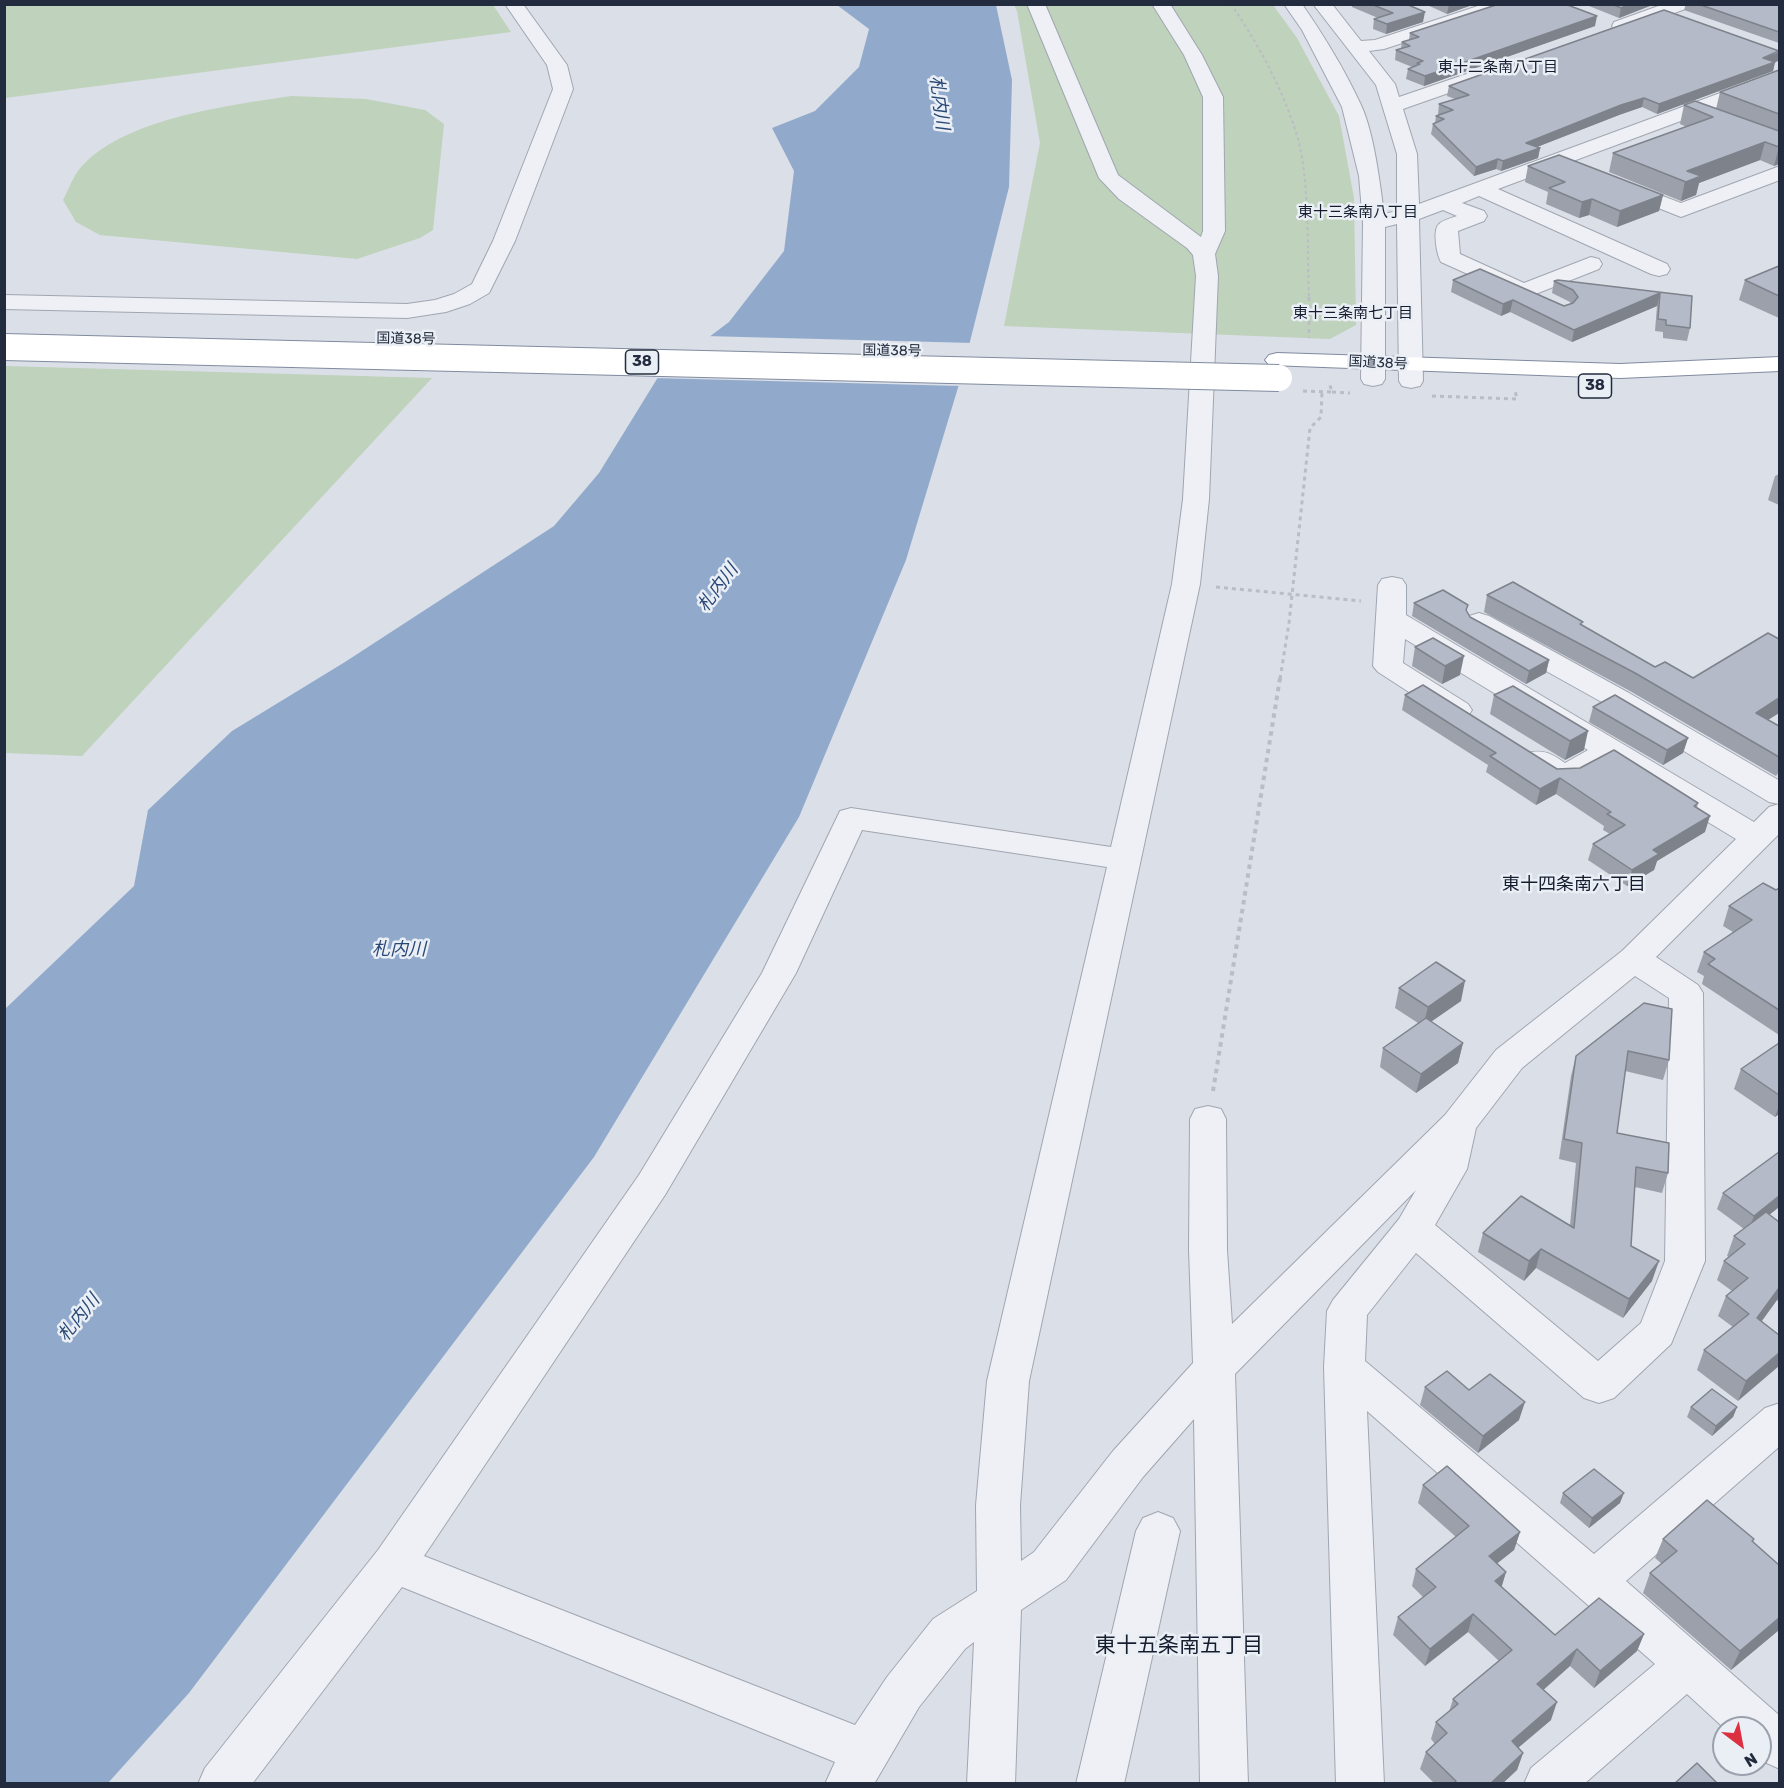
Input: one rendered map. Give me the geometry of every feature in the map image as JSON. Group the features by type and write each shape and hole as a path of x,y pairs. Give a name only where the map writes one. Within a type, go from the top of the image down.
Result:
{"highway":[{"name":"国道38号","path":"4,330 1278,369 1367,378 1513,385 1630,387 1779,381"},
{"name":"国道38号","path":"4,347 1278,369 1327,387 1367,378"},
{"name":"国道38号","path":"1416,380 1779,364"}],"street":[{"path":"4,302 407,311 438,307 462,299 481,288 504,241 562,89 557,65 514,4"},
{"path":"1036,4 1109,178 1126,194 1195,243 1204,254"},
{"path":"990,1784 999,1602 998,1504 1008,1381 1186,584 1196,499 1207,276 1204,254 1214,231 1213,97 1193,55 1161,4"},
{"path":"1293,4 1311,30 1352,107 1369,176 1374,223 1367,378"},
{"path":"1322,4 1385,84 1407,154 1416,380"},
{"path":"1355,47 1377,45 1504,4"},
{"path":"1612,26 1682,4"},
{"path":"1662,11 1694,22"},
{"path":"1420,12 1448,23"},
{"path":"1392,106 1511,64"},
{"path":"1374,223 1410,215 1444,203 1779,77"},
{"path":"1691,110 1719,121"},
{"path":"1558,160 1681,211 1779,172"},
{"path":"1480,189 1659,269"},
{"path":"1444,203 1476,216 1446,228 1449,257 1551,305"},
{"path":"1523,292 1590,264"},
{"path":"394,1564 857,1767 903,1692 949,1634 1050,1566 1128,1464 1214,1368 1458,1125 1509,1059 1634,959 1768,825 1611,750 1392,603"},
{"path":"1392,603 1388,666 1476,721"},
{"path":"1479,622 1618,699 1779,795"},
{"path":"1515,745 1564,776 1611,750"},
{"path":"222,1784 394,1564 652,1185 779,973 851,818 1125,859"},
{"path":"1413,1229 1599,1386 1657,1333 1684,1262 1686,993 1634,959"},
{"path":"1208,1119 1208,1250 1214,1368 1224,1784"},
{"path":"1360,1784 1344,1367 1347,1311 1413,1229 1448,1168 1458,1125"},
{"path":"1344,1367 1594,1581 1745,1716"},
{"path":"1594,1581 1779,1420"},
{"path":"1100,1784 1158,1531"},
{"path":"1548,1784 1688,1665"}],"path":[{"path":"1231,4 1246,26 1281,93 1298,140 1304,181 1309,339"},
{"path":"1208,1119 1289,623 1310,428 1321,417 1327,387 1367,378"},
{"path":"1416,380 1517,399 1513,385"},
{"path":"1186,584 1392,603"}],"green space":[{"path":"4,5 493,5 511,32 5,98"},
{"path":"1014,5 1273,5 1297,38 1339,116 1354,198 1356,325 1330,339 1004,326 1040,143 1017,11"},
{"path":"292,96 366,99 425,110 444,124 433,230 420,238 357,259 100,235 76,222 63,200 78,171 96,153 120,139 177,117 238,104"},
{"path":"5,366 432,378 82,756 5,753"}],"water":[{"name":"札内川","path":"837,5 996,5 1012,80 1009,187 960,381 906,560 799,817 594,1157 189,1693 108,1783 5,1784 5,1009 134,886 148,810 232,731 345,662 554,526 599,473 660,374 729,322 784,251 794,171 772,128 815,111 859,67 869,29"}],"pier":[{"path":"705,336 973,343 962,386 654,378"}],"building":[{"path":"1371,4 1406,4 1425,12 1387,24 1374,19 1393,13"},
{"path":"1499,4 1565,4 1597,16 1425,76 1408,69 1423,61 1396,50 1410,46 1402,42 1419,37 1410,33"},
{"path":"1612,4 1630,4 1621,8"},
{"path":"1698,4 1779,4 1779,32"},
{"path":"1664,10 1779,51 1763,58 1775,62 1659,104 1644,98 1621,105 1526,143 1540,148 1503,161 1498,159 1476,167 1433,124 1444,119 1436,116 1453,110 1439,104 1469,95 1449,86"},
{"path":"1779,70 1779,114 1720,92"},
{"path":"1695,101 1779,131 1779,147 1765,142 1687,171 1701,176 1686,182 1613,153 1713,117 1684,105"},
{"path":"1559,155 1663,195 1620,211 1592,199 1582,202 1549,188 1565,182 1528,166"},
{"path":"1779,266 1779,296 1745,280"},
{"path":"1480,269 1564,306 1573,303 1578,297 1573,290 1554,281 1692,296 1690,328 1666,325 1666,320 1658,319 1660,293 1574,330 1513,300 1503,304 1453,280"},
{"path":"1513,582 1655,667 1665,662 1693,678 1768,633 1779,639 1779,698 1756,713 1779,726 1779,757 1635,673 1487,595"},
{"path":"1443,590 1468,605 1466,610 1470,617 1549,660 1529,671 1414,603"},
{"path":"1433,638 1464,656 1445,666 1415,647"},
{"path":"1423,685 1557,769 1580,768 1614,750 1698,803 1694,806 1710,816 1653,850 1659,854 1632,870 1593,844 1625,825 1607,814 1611,812 1560,778 1540,789 1490,756 1496,753 1405,695"},
{"path":"1513,686 1588,731 1570,741 1494,695"},
{"path":"1615,695 1688,738 1667,750 1593,707"},
{"path":"1763,883 1776,890 1779,888 1779,1010 1708,964 1715,959 1704,952 1752,920 1729,906"},
{"path":"1436,962 1465,981 1428,1007 1399,988"},
{"path":"1644,1003 1672,1009 1669,1060 1628,1051 1617,1133 1669,1143 1668,1173 1636,1167 1631,1246 1659,1261 1629,1299 1541,1249 1529,1261 1483,1233 1521,1196 1574,1228 1582,1143 1564,1139 1576,1056"},
{"path":"1426,1018 1463,1043 1421,1074 1383,1048"},
{"path":"1779,1043 1779,1095 1741,1069"},
{"path":"1779,1152 1779,1196 1754,1216 1723,1193"},
{"path":"1766,1212 1779,1222 1779,1288 1757,1318 1779,1335 1779,1353 1746,1381 1704,1350 1749,1314 1726,1296 1748,1278 1724,1261 1745,1244 1734,1236"},
{"path":"1447,1371 1469,1390 1490,1374 1525,1402 1483,1436 1425,1387"},
{"path":"1712,1389 1737,1407 1716,1426 1691,1407"},
{"path":"1447,1466 1520,1532 1489,1556 1506,1572 1495,1581 1555,1635 1599,1598 1644,1634 1600,1671 1577,1649 1537,1684 1557,1702 1512,1741 1523,1753 1490,1784 1453,1784 1456,1781 1426,1752 1447,1733 1436,1722 1458,1704 1453,1699 1512,1650 1473,1614 1430,1649 1398,1617 1436,1587 1416,1569 1469,1526 1423,1485"},
{"path":"1594,1469 1624,1493 1592,1518 1563,1493"},
{"path":"1707,1500 1754,1539 1752,1541 1779,1565 1779,1618 1740,1651 1650,1573 1677,1551 1663,1539"},
{"path":"1697,1763 1718,1784 1674,1784"}],"district":[{"name":"東十二条南八丁目","path":"1498,68"},
{"name":"東十三条南八丁目","path":"1358,213"},
{"name":"東十三条南七丁目","path":"1353,314"},
{"name":"東十四条南六丁目","path":"1574,885"},
{"name":"東十五条南五丁目","path":"1179,1646"}]}
